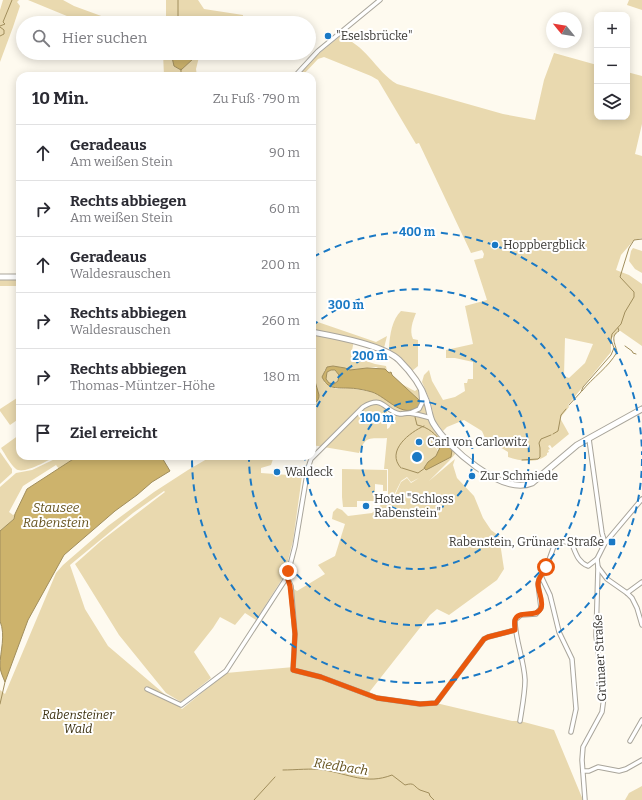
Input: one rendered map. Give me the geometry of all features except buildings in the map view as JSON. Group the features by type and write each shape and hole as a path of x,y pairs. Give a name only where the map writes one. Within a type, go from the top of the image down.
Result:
{"main road":[{"path":"0,277 16,277"},
{"path":"316,333 338,337 386,351 398,359 421,388 431,418 438,430 460,453 486,474 514,485 526,485 535,481 577,445 642,409"}],"street":[{"path":"316,53 380,0"},
{"path":"299,72 310,60"},
{"path":"316,454 363,407 369,404 375,402 383,403 398,414 408,413 419,409 421,406 421,388"},
{"path":"408,413 431,418"},
{"path":"589,439 602,533 605,543"},
{"path":"147,689 181,705 226,671 287,577 295,546 311,460"},
{"path":"520,721 525,680 514,620 521,615 536,614 541,608 538,584 556,543 562,541 572,544 582,563 588,566 597,559 605,543 642,499"},
{"name":"Grünaer Straße","path":"585,800 582,760 583,747 602,712 604,697 596,636 597,559"},
{"path":"598,567 607,579 627,593 635,603 642,625"},
{"path":"541,576 550,595 559,632 572,659 576,709 571,732"},
{"path":"287,577 290,586 295,634 293,670 321,677 377,698 420,704 436,703 484,639 515,630"},
{"path":"627,593 642,582"},
{"path":"637,608 642,607"},
{"path":"630,740 642,720"},
{"path":"583,771 589,771 598,767 619,771 626,769 642,760"}],"green space":[{"path":"3,0 19,0 17,2 20,6 0,62 0,10"},
{"path":"28,0 63,0 74,6 101,16 67,16"},
{"path":"166,0 198,0 204,9 243,15 166,16"},
{"path":"629,0 642,0 642,10 627,5"},
{"path":"339,37 356,45 382,72 397,84 503,114 535,120 544,80 554,53 594,64 594,120 630,120 630,73 642,76 642,124 635,154 642,156 642,238 634,240 621,255 616,270 629,275 642,284 642,346 619,330 611,339 611,352 568,405 569,407 560,418 569,434 552,448 550,445 548,446 550,449 548,450 549,452 543,458 528,461 508,457 508,452 485,438 482,431 464,420 447,427 443,431 434,420 431,403 422,382 424,375 429,370 432,381 443,400 455,397 465,391 464,383 467,383 468,379 473,379 473,362 455,358 446,358 446,350 473,344 465,306 487,300 474,260 483,258 484,254 482,250 471,253 419,143 416,144 378,80 324,57 318,59 306,72 301,72 312,60 316,60 316,56","holes":["565,338 593,344 585,363 569,378 564,376"]},
{"path":"163,60 173,60 174,66 181,70 192,60 198,60 196,72 164,72"},
{"path":"633,248 642,251 642,273 635,269 629,261"},
{"path":"0,279 16,280 16,286 0,286"},
{"path":"401,311 416,313 411,332 413,339 418,340 418,366 412,371 390,351 389,347 395,319"},
{"name":"Rabensteiner Wald","path":"316,321 376,342 387,336 384,348 354,340 351,356 386,366 387,371 390,372 389,373 376,367 350,370 333,366 327,367 324,371 324,382 336,389 349,388 372,392 384,398 391,404 419,400 401,383 415,391 419,388 430,421 445,441 438,450 432,441 438,451 446,441 456,453 429,481 455,459 453,465 457,478 474,496 483,518 491,530 499,536 504,569 497,580 449,615 437,609 430,615 367,695 420,704 436,703 554,730 583,800 0,800 0,690 5,694 56,573 63,565 108,526 154,492 205,460 273,460 271,465 261,468 261,473 302,476 293,541 284,576 256,620 245,613 235,625 220,617 194,652 211,678 181,702 166,693 119,635 75,564 101,541 165,492 164,491 133,513 70,565 85,609 108,646 182,709 226,673 294,667 297,631 291,587 297,591 325,574 318,565 335,556 345,524 332,519 333,512 337,508 342,510 348,516 372,513 395,495 401,482 407,478 411,483 419,478 411,482 407,477 401,481 394,495 388,498 388,469 384,469 387,438 369,439 361,447 359,453 316,446 316,402 319,398 316,385","holes":["387,410 391,410 397,414 387,429"]},
{"path":"329,370 335,370 339,374 339,380 335,384 329,384 325,380 325,374"},
{"path":"16,399 16,421 10,425 0,409"},
{"path":"16,437 16,460 48,460 30,469 16,469 1,448"},
{"path":"0,452 12,469 12,473 0,484"},
{"path":"53,460 71,460 59,469 56,465 23,486 9,512 13,515 15,514 14,519 0,531 0,487 16,473 32,470"},
{"path":"342,469 387,470 387,491 383,491 383,485 375,484 375,501 357,501 357,507 343,507"},
{"path":"642,786 642,800 625,800 629,793"}],"water":[{"path":"173,60 192,60 181,70 174,66"},
{"path":"333,366 350,370 367,368 385,369 389,373 391,372 392,375 419,400 419,406 413,410 401,409 372,392 354,388 329,386 322,377 327,367","holes":["335,370 339,375 338,381 334,384 329,383 326,379 327,372"]},
{"path":"316,385 319,395 316,402"},
{"path":"442,443 445,443 452,450 451,457 426,470 424,468 428,462 436,456"},
{"name":"Stausee Rabenstein","path":"72,460 163,460 170,471 152,482 115,511 64,555 28,620 5,682 0,666 3,632 0,621 0,531 14,519 27,489"}],"waterway":[{"path":"0,26 5,24 3,22 12,0"},
{"path":"178,0 178,16"},
{"path":"0,27 4,30 4,34 0,36"},
{"path":"569,405 611,355 614,348 611,340 612,334 621,324 625,312 634,297 634,292 620,277 629,248 634,240 642,239"},
{"path":"582,391 609,363 617,352 614,337 619,331 618,328"},
{"path":"625,346 636,354"},
{"path":"553,434 558,431 561,415 566,409"},
{"path":"415,417 417,425 425,427 431,431 442,443"},
{"path":"401,468 397,462 396,455 401,443 406,437 424,426"},
{"path":"522,460 538,459 540,457 539,443 541,439 551,435"},
{"path":"402,468 418,473 425,468"},
{"path":"0,704 5,682"},
{"name":"Riedbach","path":"283,770 319,769 366,779 383,778 392,775 405,785 412,784 420,790 429,793 434,800"},
{"name":"Riedbach","path":"254,800 275,777"}],"place":[{"name":"\"Eselsbrücke\"","path":"328,36"},
{"name":"Hoppbergblick","path":"495,245"},
{"name":"Carl von Carlowitz","path":"419,442"},
{"name":"Waldeck","path":"277,472"},
{"name":"Zur Schmiede","path":"472,476"},
{"name":"Hotel \"Schloss Rabenstein\"","path":"366,506"},
{"name":"Rabenstein, Grünaer Straße","path":"612,542"}],"route":[{"path":"288,571 287,577 290,586 295,634 293,670 321,677 377,698 420,704 436,703 484,639 515,630 514,620 517,617 521,615 536,614 538,612 542,604 538,584 539,579 546,567"}]}
